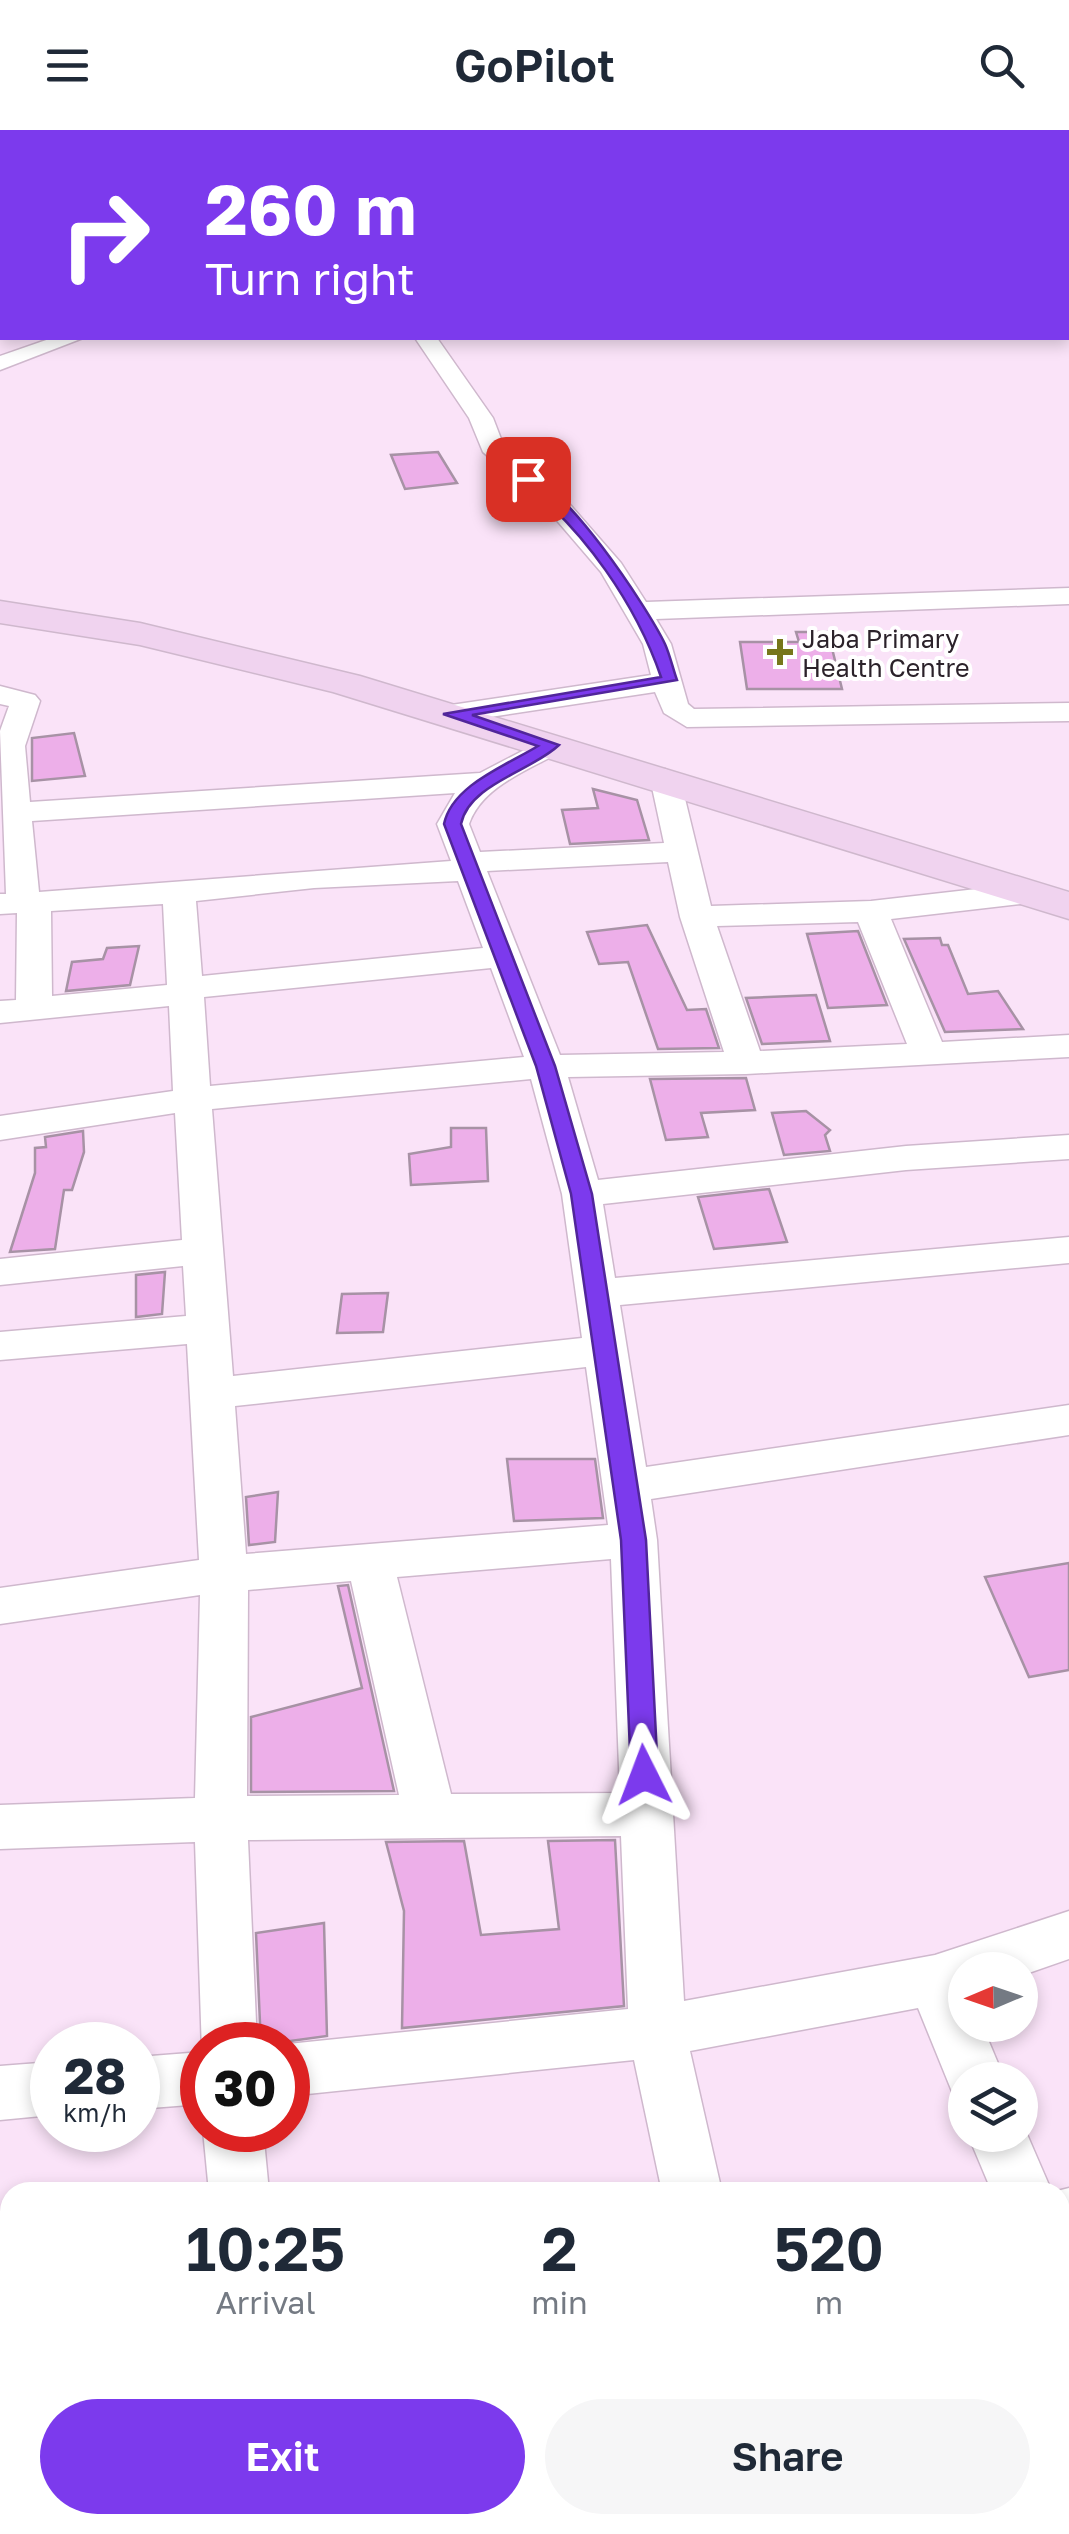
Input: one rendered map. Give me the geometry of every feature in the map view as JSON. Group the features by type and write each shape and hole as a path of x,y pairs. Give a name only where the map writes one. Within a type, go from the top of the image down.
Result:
{"main road":[{"path":"0,612 166,638 450,714 1069,906"}],"street":[{"path":"0,363 66,340"},
{"path":"427,340 481,418 492,447 550,497 612,569 657,644 670,680 674,708 687,718 1069,712"},
{"path":"637,611 1069,596"},
{"path":"450,714 670,680"},
{"path":"0,695 25,701 10,746 7,814 19,903 17,1011 503,956"},
{"path":"551,745 494,780 456,810 453,824 546,1066 582,1194 634,1540 657,2032 690,2182"},
{"path":"665,778 697,917 746,1062"},
{"path":"7,814 494,780"},
{"path":"19,903 680,852"},
{"path":"179,893 196,1099 224,1574 221,1818 227,2022"},
{"path":"697,917 871,911 1029,893"},
{"path":"871,911 928,1051"},
{"path":"0,1128 196,1099 546,1066 746,1062 1069,1046"},
{"path":"582,1194 906,1158 1069,1148"},
{"path":"596,1292 1069,1250"},
{"path":"0,1272 205,1251"},
{"path":"0,1346 210,1328"},
{"path":"213,1394 608,1350"},
{"path":"626,1486 1069,1420"},
{"path":"0,1606 224,1574 634,1540"},
{"path":"370,1562 430,1816"},
{"path":"0,1827 221,1818 646,1814"},
{"path":"310,2068 657,2032 935,1980 1069,1935"},
{"path":"935,1980 969,2062"},
{"path":"0,2093 30,2091"},
{"path":"235,2152 237,2182"},
{"path":"1005,2152 1018,2182"}],"building":[{"path":"438,452 457,483 405,489 391,455"},
{"name":"Jaba Primary Health Centre","path":"796,632 828,632 842,689 747,689 740,642 799,642"},
{"path":"74,733 85,776 32,781 32,738"},
{"path":"593,789 637,800 649,840 570,844 562,810 598,808"},
{"path":"647,925 687,1010 706,1009 719,1048 658,1049 628,962 599,964 587,932"},
{"path":"858,931 887,1005 828,1008 807,934"},
{"path":"940,938 942,945 948,945 968,994 998,991 1023,1029 945,1032 904,939"},
{"path":"139,946 130,985 66,991 72,962 103,959 107,948"},
{"path":"816,995 830,1041 762,1044 746,998"},
{"path":"746,1078 755,1110 701,1113 708,1137 666,1140 650,1079"},
{"path":"806,1111 830,1130 825,1135 830,1151 784,1155 772,1113"},
{"path":"451,1128 486,1128 488,1181 411,1185 409,1154 451,1147"},
{"path":"83,1131 84,1152 72,1190 64,1190 55,1249 10,1252 35,1173 35,1148 46,1147 45,1137"},
{"path":"769,1189 787,1242 714,1249 698,1197"},
{"path":"165,1272 162,1314 136,1317 136,1275"},
{"path":"388,1293 383,1332 337,1333 342,1294"},
{"path":"507,1459 595,1459 603,1518 514,1521"},
{"path":"278,1492 275,1542 249,1545 246,1497"},
{"path":"1069,1563 1069,1670 1029,1677 985,1577"},
{"path":"348,1585 394,1791 251,1792 251,1717 362,1688 338,1586"},
{"path":"615,1840 624,2006 402,2028 404,1911 386,1842 464,1841 481,1935 559,1929 548,1841"},
{"path":"324,1923 327,2036 310,2038 310,2022 260,2022 256,1933"}],"place":[{"name":"Jaba Primary Health Centre","path":"780,652"}],"route":[{"path":"528,479 550,497 612,569 657,644 670,680 450,714 551,745 471,794 456,810 453,824 546,1066 582,1194 634,1540 644,1775"}]}
